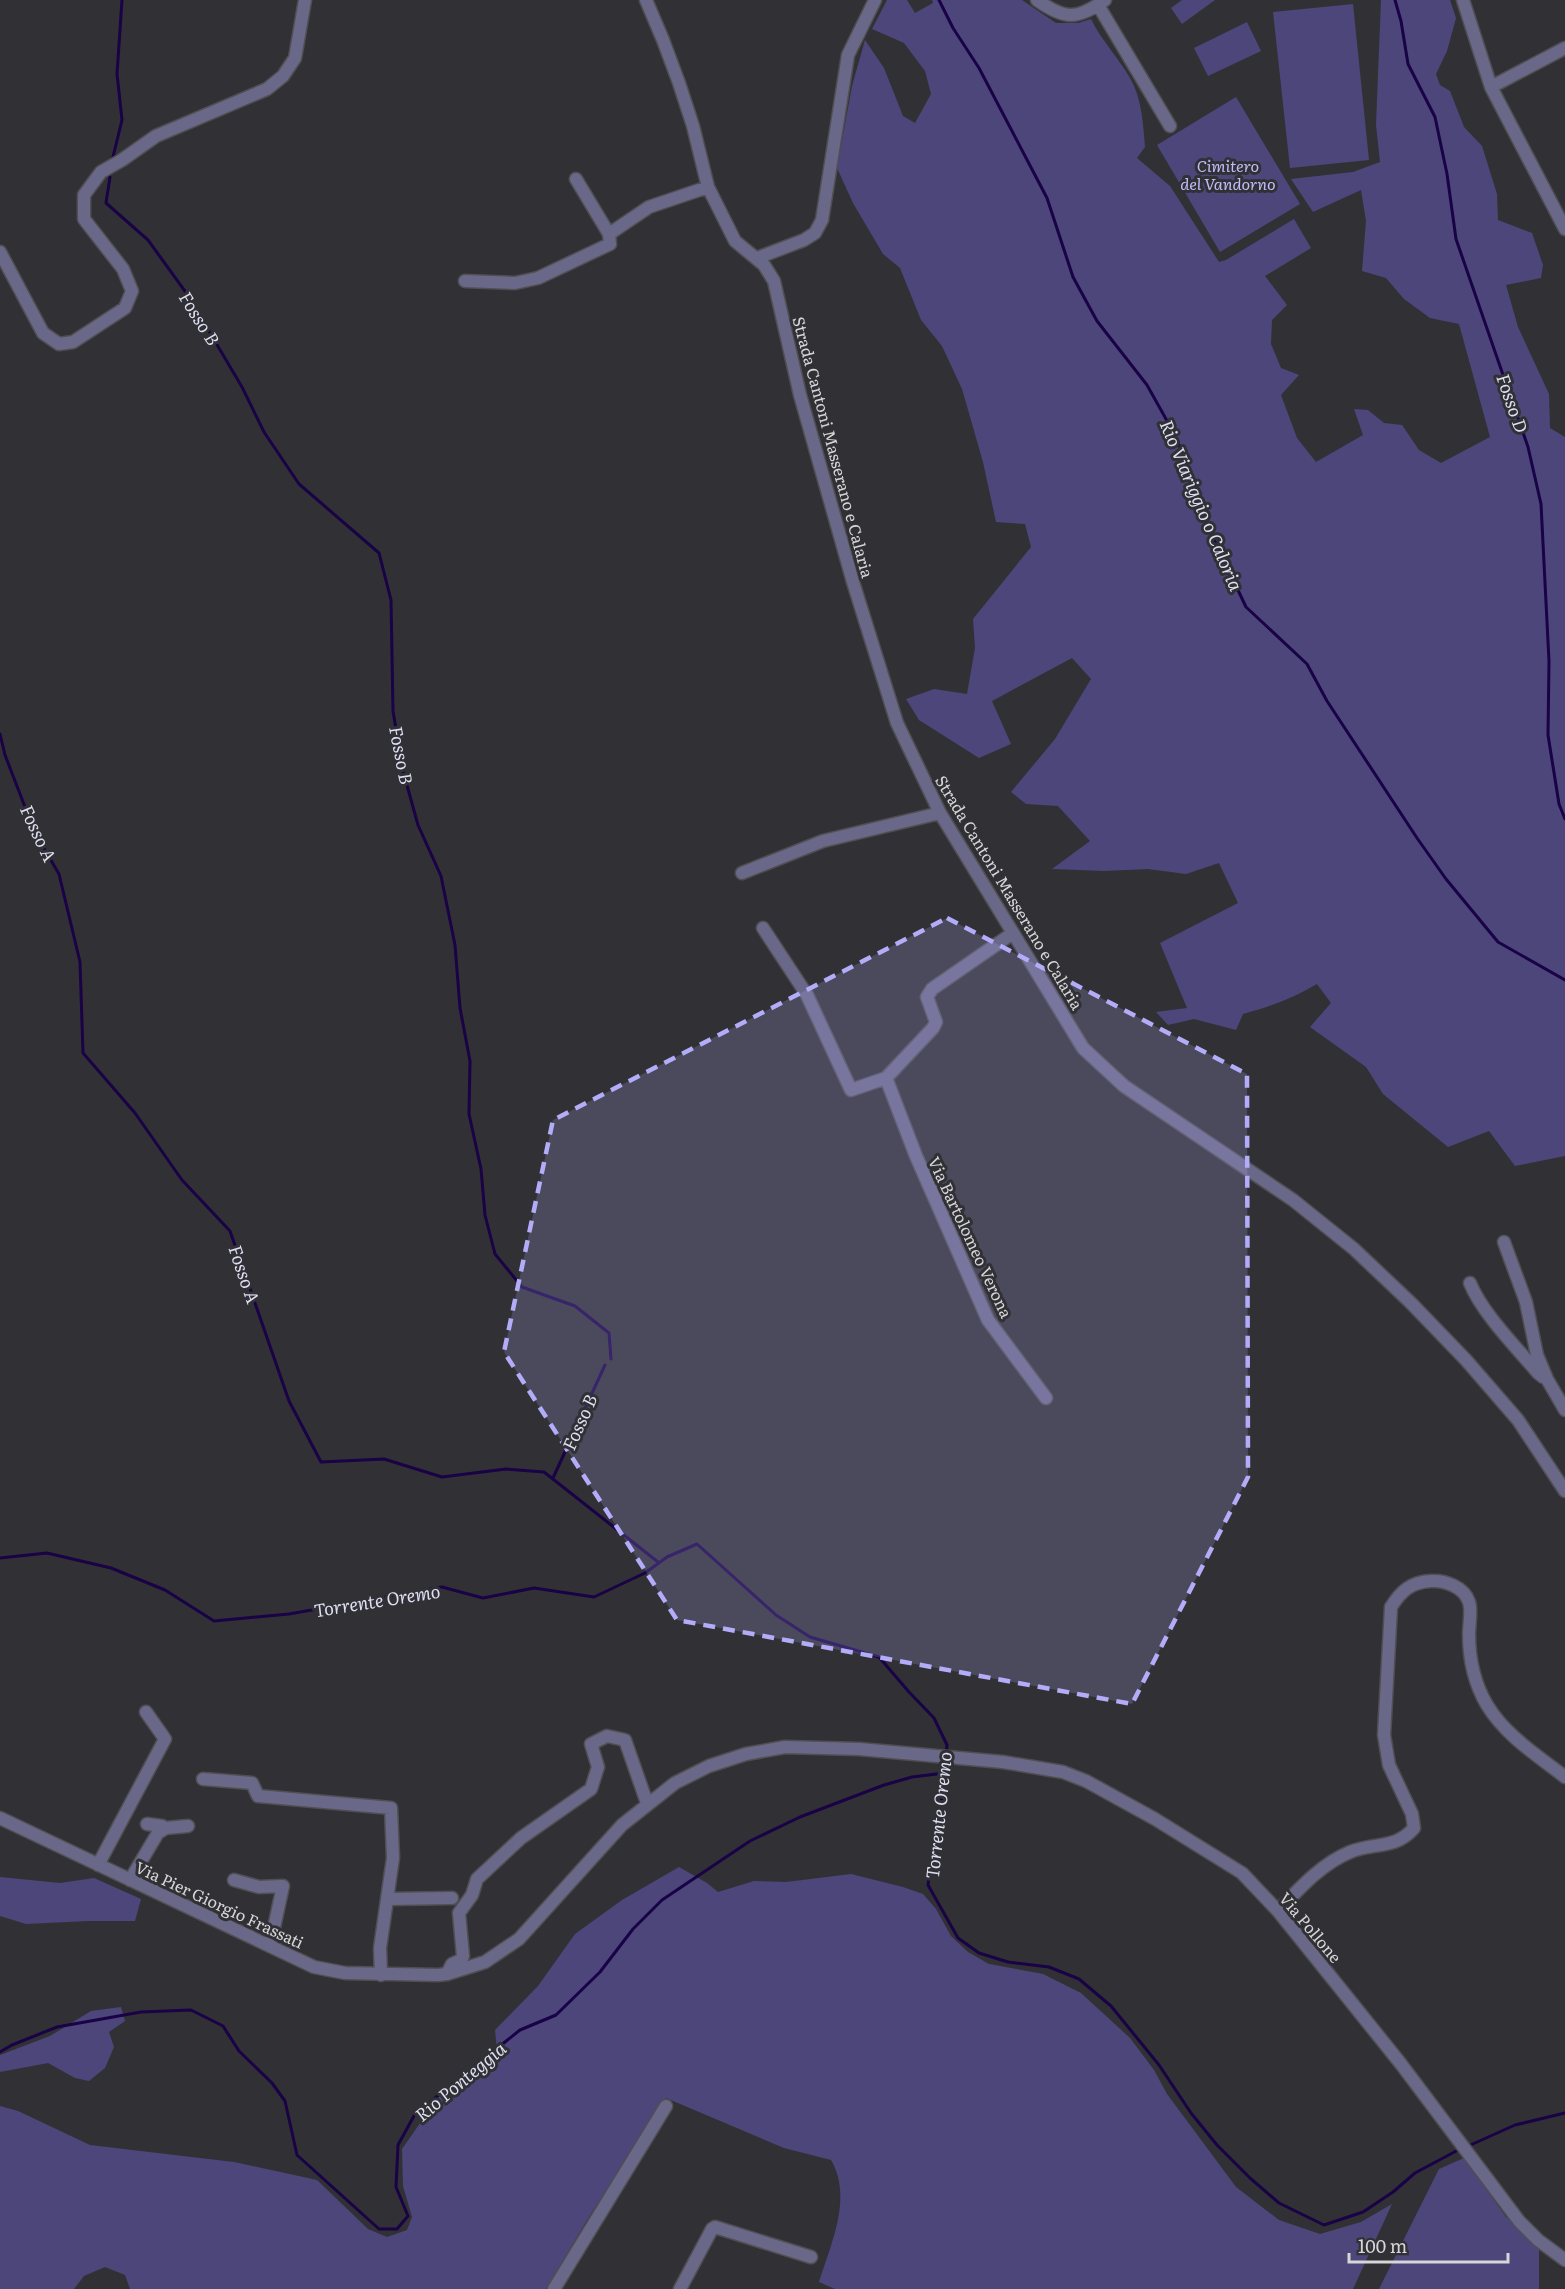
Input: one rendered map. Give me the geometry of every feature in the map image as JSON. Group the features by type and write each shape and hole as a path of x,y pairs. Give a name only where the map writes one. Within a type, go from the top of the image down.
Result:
{"street":[{"path":"0,252 44,333 59,344 73,342 124,308 132,291 123,269 84,219 84,195 101,172 156,136 267,89 283,76 295,58 305,0"},
{"name":"Strada Cantoni Masserano e Calaria","path":"646,0 679,83 693,126 708,187 735,241 764,265 774,281 800,395 853,582 897,723 940,813 1083,1048 1124,1086 1293,1200 1354,1249 1466,1359 1518,1420 1563,1484"},
{"path":"757,258 804,240 815,233 822,220 848,55 875,0"},
{"path":"1037,0 1050,10 1066,16 1077,16 1102,3 1170,126"},
{"path":"1463,0 1491,87 1565,229"},
{"path":"1491,87 1565,48"},
{"path":"465,281 515,283 538,278 610,244 609,234 576,179"},
{"path":"609,234 649,207 708,187"},
{"path":"742,873 823,841 940,813"},
{"path":"763,928 807,995 851,1090 886,1078 933,1028 936,1022 927,997 932,988 1013,933"},
{"name":"Via Bartolomeo Verona","path":"886,1078 916,1156 988,1320 1046,1398"},
{"path":"1504,1242 1526,1302 1537,1355 1547,1379 1565,1410"},
{"path":"1470,1283 1504,1333 1538,1373 1547,1379"},
{"path":"1278,1911 1309,1879 1328,1865 1351,1851 1397,1842 1406,1837 1414,1828 1412,1814 1389,1765 1384,1735 1391,1607 1399,1593 1412,1584 1430,1581 1445,1582 1462,1591 1470,1602 1471,1664 1487,1706 1514,1737 1565,1777"},
{"path":"98,1865 165,1739 146,1712"},
{"path":"442,1975 463,1956 459,1913 472,1895 477,1879 521,1838 591,1789 598,1767 591,1744 607,1736 625,1740 647,1803"},
{"name":"Via Pollone","path":"647,1803 675,1782 709,1766 746,1754 785,1747 859,1749 1034,1765 1063,1772 1086,1781 1155,1819 1242,1873 1278,1911 1455,2133 1519,2221 1538,2240 1565,2260"},
{"path":"202,1779 252,1783 258,1796 391,1808 393,1858 380,1948 381,1975"},
{"name":"Via Pier Giorgio Frassati","path":"0,1818 314,1967 345,1973 442,1975 484,1962 519,1939 614,1833 647,1803"},
{"path":"130,1880 162,1826 147,1824"},
{"path":"158,1833 166,1828 188,1826"},
{"path":"234,1880 259,1887 283,1886 270,1946"},
{"path":"388,1899 452,1898"},
{"path":"554,2289 666,2106"},
{"path":"680,2289 715,2227 811,2257"}],"highlighted area":[{"path":"947,918 1247,1074 1248,1477 1132,1704 677,1620 504,1352 553,1120"}],"green space":[{"path":"887,0 907,0 915,13 933,3 932,0 1022,0 1056,23 1078,23 1091,19 1125,70 1137,94 1145,147 1137,158 1170,186 1219,262 1294,219 1311,248 1265,276 1287,305 1272,320 1271,344 1281,368 1299,375 1281,395 1297,438 1316,462 1363,435 1354,409 1368,410 1384,423 1402,425 1419,450 1441,463 1490,437 1459,324 1430,318 1404,299 1386,278 1362,271 1366,221 1361,190 1313,212 1291,179 1353,172 1380,162 1376,125 1381,0 1450,0 1456,18 1447,51 1436,74 1440,85 1450,91 1464,127 1482,146 1497,194 1498,220 1532,233 1543,265 1541,278 1506,285 1518,327 1549,394 1550,428 1565,437 1565,1156 1515,1166 1489,1131 1448,1147 1383,1094 1366,1067 1310,1027 1331,1003 1317,984 1281,1002 1243,1014 1236,1030 1194,1019 1168,1025 1156,1012 1187,1008 1160,943 1238,903 1219,863 1186,874 1148,869 1104,871 1052,869 1090,841 1058,806 1026,804 1011,792 1055,739 1091,679 1072,658 992,701 1011,744 979,758 919,720 906,699 934,689 967,694 975,648 973,619 1031,547 1025,524 996,522 983,462 962,389 942,346 921,320 900,268 883,254 853,203 837,168 852,86 865,40 884,68 903,116 915,123 931,94 925,71 904,43 872,29"},
{"path":"1182,0 1215,0 1182,24 1171,8"},
{"path":"1353,4 1369,160 1290,168 1273,12"},
{"path":"1247,22 1261,51 1208,76 1194,48"},
{"name":"Cimitero del Vandorno","path":"1236,97 1300,204 1220,252 1157,145"},
{"path":"679,1867 718,1892 754,1881 786,1882 851,1874 923,1894 936,1909 951,1936 968,1952 989,1964 1043,1974 1081,1993 1130,2038 1154,2070 1167,2094 1236,2187 1279,2220 1320,2234 1361,2222 1392,2204 1353,2289 835,2289 819,2282 834,2236 840,2205 837,2174 831,2160 784,2148 666,2098 587,2220 546,2289 130,2289 125,2275 105,2267 84,2276 74,2289 0,2289 0,2106 18,2111 90,2145 234,2162 317,2180 368,2229 387,2237 407,2230 412,2217 403,2186 402,2149 444,2089 479,2073 498,2060 495,2030 538,1986 575,1934 622,1900"},
{"path":"0,1877 60,1883 94,1878 141,1899 135,1921 26,1924 0,1916"},
{"path":"121,2007 125,2021 109,2032 114,2047 105,2068 89,2081 75,2078 48,2063 0,2072 0,2055 50,2036 91,2011"},
{"path":"1464,2158 1506,2217 1539,2247 1539,2289 1379,2289 1439,2169"}],"waterway":[{"name":"Fosso B","path":"112,161 122,120 117,74 122,0"},
{"name":"Rio Viariggio o Caloria","path":"939,0 953,28 979,68 1047,198 1073,277 1097,321 1147,385 1166,419 1182,451 1211,533 1246,607 1307,664 1327,701 1417,838 1446,879 1498,942 1565,980"},
{"name":"Fosso D","path":"1395,0 1408,64 1435,117 1447,174 1456,239 1528,447 1541,504 1549,661 1548,735 1559,804 1565,819"},
{"name":"Fosso B","path":"110,177 106,203 148,240 187,294 242,387 264,432 299,484 379,553 391,600 393,711 403,771 418,825 441,876 455,945 460,1008 470,1061 469,1114 481,1169 485,1215 495,1254 522,1287 575,1306 609,1333 611,1359"},
{"name":"Fosso A","path":"0,734 5,755 35,833 59,874 80,962 83,1053 135,1113 182,1180 230,1231 289,1401 321,1462 384,1459 442,1477 506,1469 544,1472 658,1562"},
{"name":"Fosso B","path":"553,1478 605,1365"},
{"name":"Torrente Oremo","path":"0,1558 47,1553 111,1568 165,1590 214,1621 289,1614 442,1587 483,1598 534,1588 594,1597 645,1573 667,1557 697,1544 776,1615 810,1637 879,1657 934,1718 947,1745 946,1755"},
{"name":"Torrente Oremo","path":"945,1762 943,1791 928,1885 958,1938 979,1953 1008,1962 1049,1967 1079,1979 1111,2006 1159,2065 1191,2113 1217,2145 1279,2203 1324,2225 1363,2212 1393,2192 1415,2173 1460,2149"},
{"name":"Rio Ponteggia","path":"0,2052 57,2027 141,2012 191,2010 223,2026 239,2051 272,2083 285,2101 297,2155 379,2229 397,2229 408,2216 396,2187 398,2145 415,2114 520,2030 556,2015 600,1972 633,1929 662,1900 750,1841 800,1817 884,1785 912,1777 945,1773"},
{"name":"Torrente Oremo","path":"1466,2147 1515,2125 1565,2113"}]}
